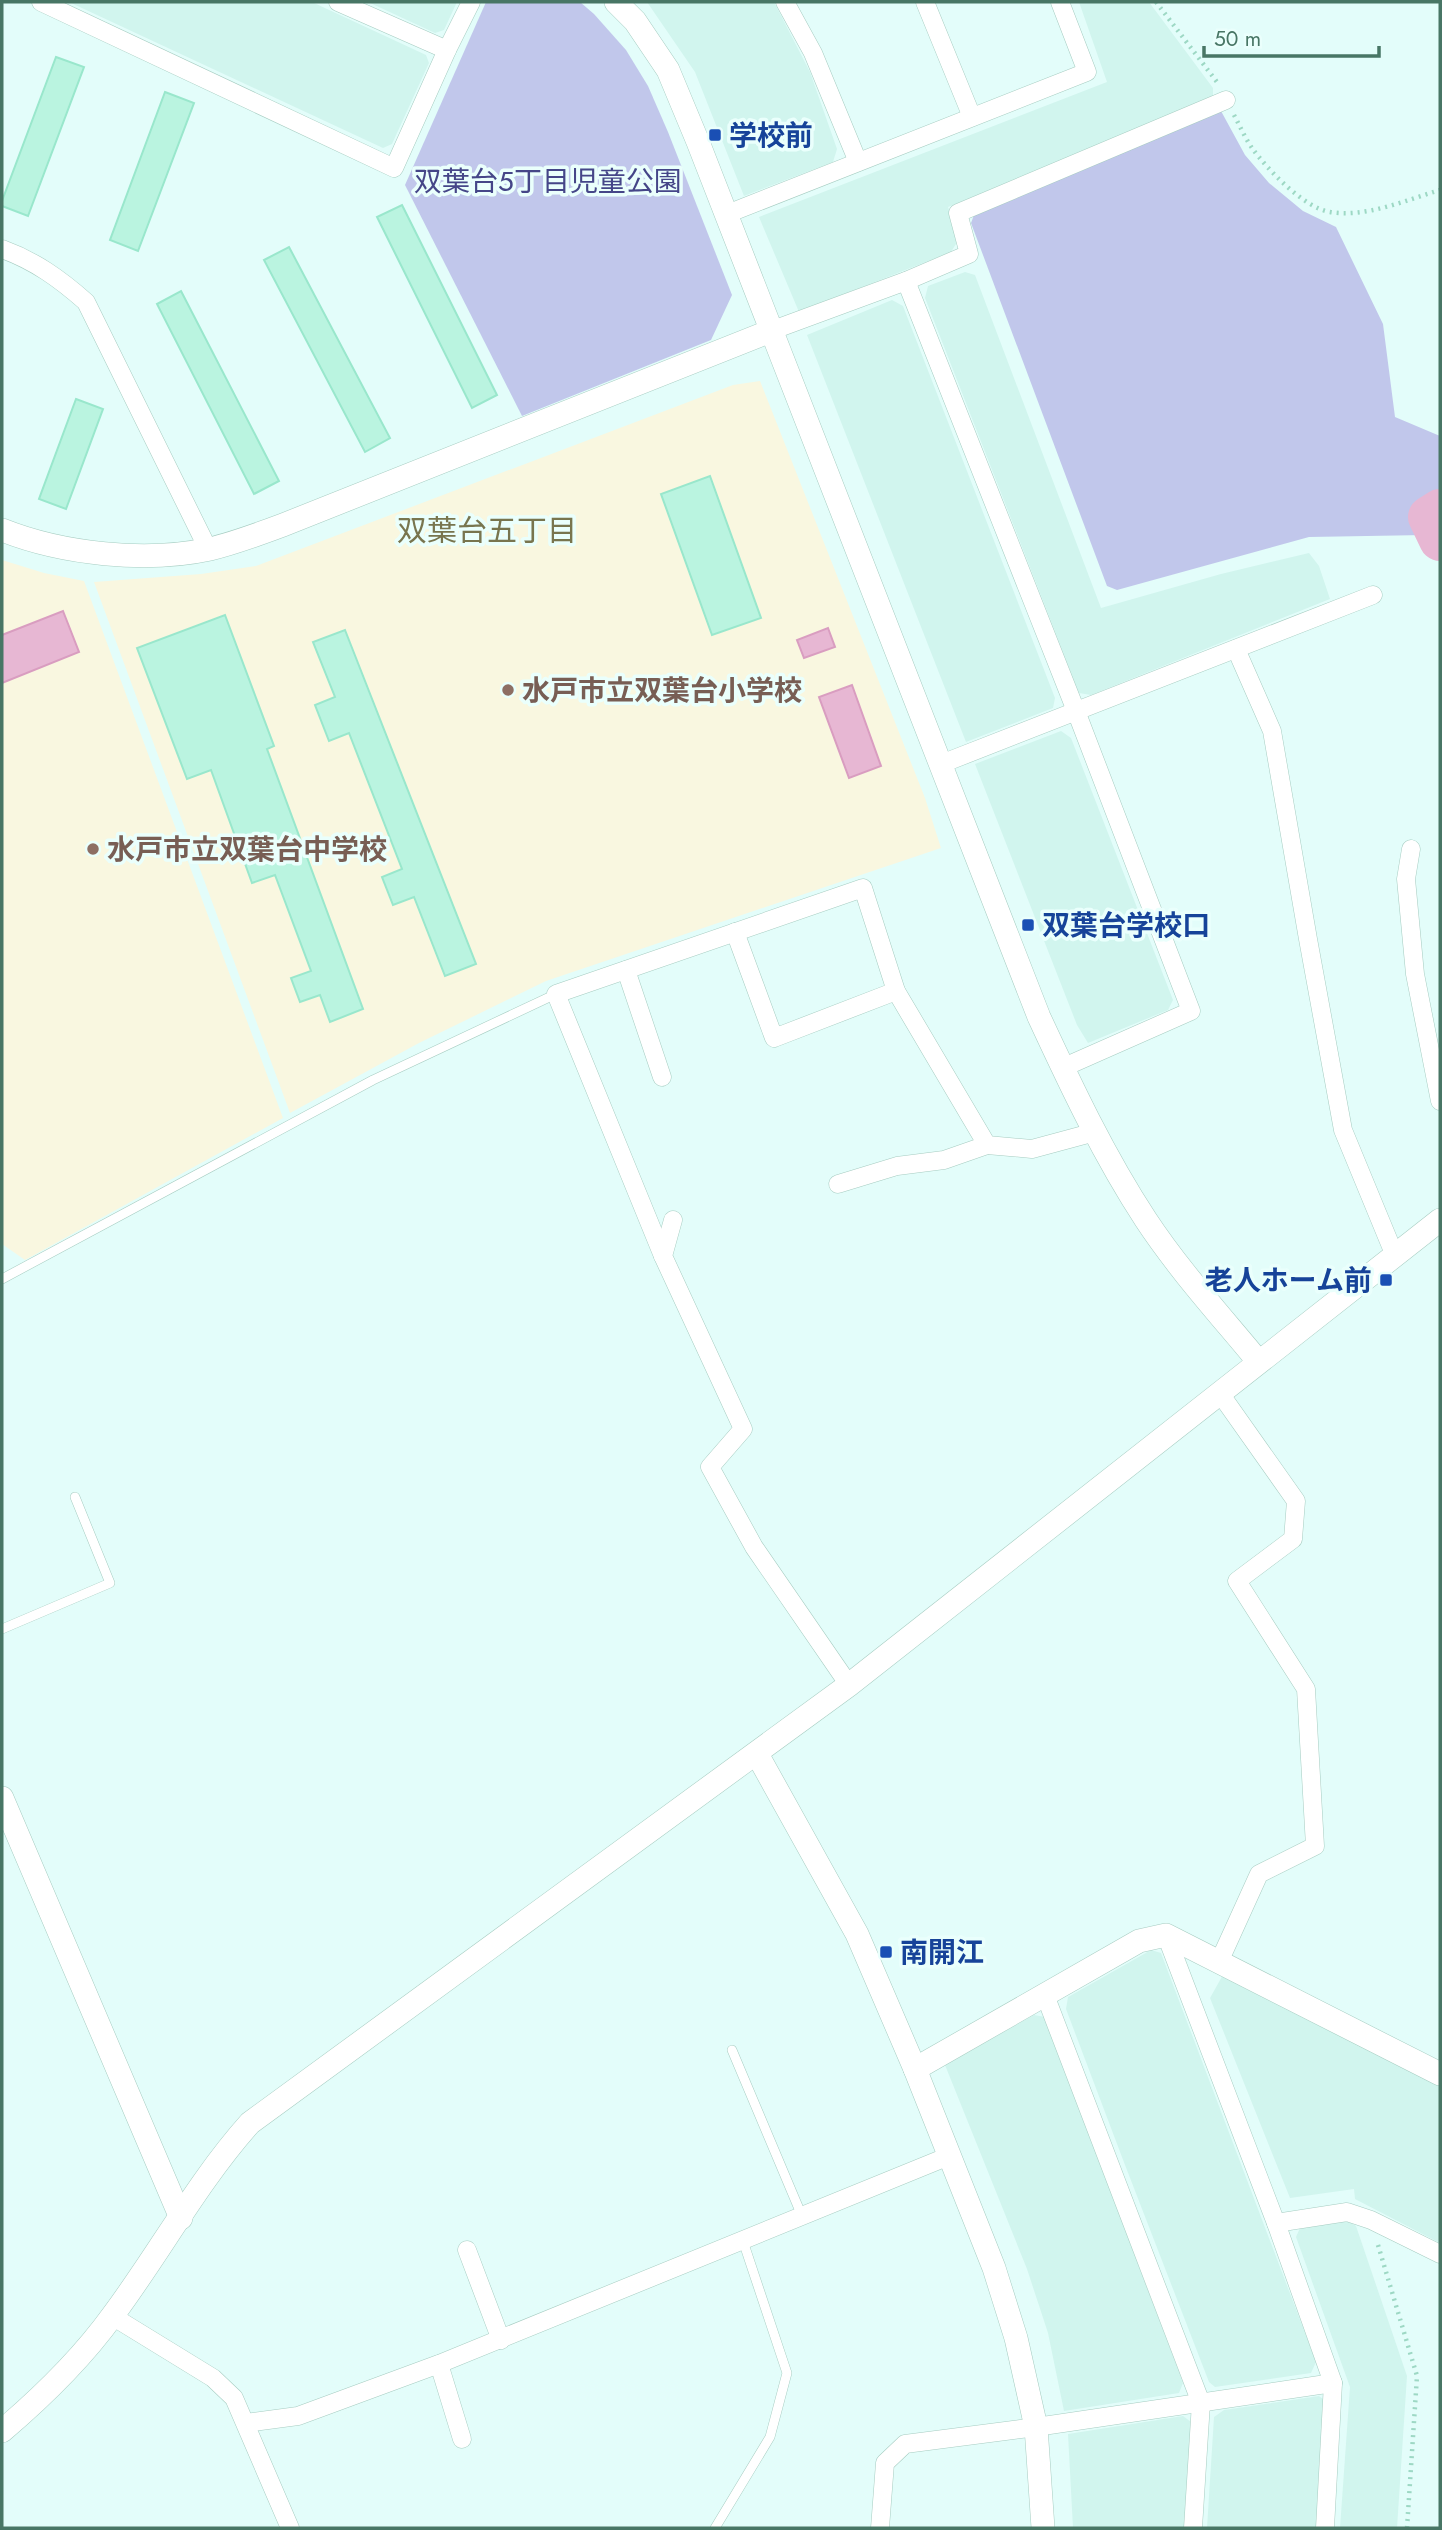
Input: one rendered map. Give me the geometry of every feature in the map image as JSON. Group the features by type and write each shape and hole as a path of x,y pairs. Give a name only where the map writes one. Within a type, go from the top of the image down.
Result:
{"street":[{"path":"41,2 394,168 471,2"},
{"path":"338,2 447,50"},
{"path":"616,2 635,21 668,70 773,330 1039,1017 1062,1068 1146,1220 1258,1362"},
{"path":"785,2 813,53 858,162"},
{"path":"925,2 972,117"},
{"path":"727,214 1087,72 1060,2"},
{"path":"2,530 54,546 94,552 153,554 208,549 245,539 969,254 958,213 1226,100"},
{"path":"2,249 36,264 64,282 86,302 208,549"},
{"path":"906,281 1191,1011 1062,1068"},
{"path":"941,764 1373,596"},
{"path":"1236,649 1272,731 1343,1130 1395,1256"},
{"path":"1411,849 1406,879 1415,974 1440,1101"},
{"path":"849,1685 754,1547 710,1467 743,1429 663,1256 556,994 863,888 896,991 987,1145"},
{"path":"735,932 774,1038 896,991"},
{"path":"626,970 662,1077"},
{"path":"838,1184 897,1166 944,1160 987,1145 1032,1149 1095,1132"},
{"path":"663,1256 673,1220"},
{"path":"2,2431 59,2376 113,2316 226,2150 250,2123 849,1685 1440,1220"},
{"path":"1219,1962 1259,1874 1315,1846 1306,1689 1237,1581 1293,1539 1296,1501 1220,1392"},
{"path":"757,1754 857,1934 915,2069 1006,2303 1027,2379 1036,2427 1042,2528"},
{"path":"2,1798 181,2218"},
{"path":"1166,1935 1276,2222 1333,2383 1325,2528"},
{"path":"915,2069 1139,1941 1166,1935 1440,2074"},
{"path":"1045,1995 1201,2403 1193,2528"},
{"path":"246,2423 299,2416 439,2364 949,2156"},
{"path":"1276,2222 1347,2212 1371,2220 1440,2254"},
{"path":"467,2250 501,2340"},
{"path":"113,2316 212,2378 234,2398 290,2528"},
{"path":"439,2364 462,2439"},
{"path":"880,2528 886,2463 905,2444 1333,2383"}],"lane":[{"path":"2,1279 373,1080 556,994"},
{"path":"2,1629 110,1583 75,1497"},
{"path":"732,2050 802,2216"},
{"path":"715,2528 771,2437 787,2373 743,2241"}],"path":[{"path":"1156,2 1215,80 1251,148 1301,198 1328,212 1374,210 1440,190"},
{"path":"1376,2237 1417,2376 1407,2528"}],"shaded area":[{"path":"69,2 312,2 426,55 429,63 392,144 383,148"},
{"path":"368,2 457,2 444,30 435,33"},
{"path":"647,2 774,2 810,72 837,149 833,162 744,196 695,72"},
{"path":"1079,2 1149,2 1213,88 1213,98 948,207 959,239 951,252 799,312 759,217 1107,82"},
{"path":"965,272 975,275 1101,608 1221,574 1309,553 1319,566 1330,599 1091,695 1079,693 925,298 928,286"},
{"path":"892,300 903,306 1055,698 1053,708 966,742 807,335"},
{"name":"水戸市立双葉台小学校","path":"760,381 925,798 941,848 546,981 419,1043 290,1113 94,582 201,574 256,566 733,385"},
{"name":"水戸市立双葉台中学校","path":"2,560 44,573 84,581 283,1118 25,1260 2,1244"},
{"path":"63,611 79,652 2,683 2,635"},
{"path":"828,628 835,647 804,658 797,640"},
{"path":"852,685 881,766 849,778 819,697"},
{"path":"1061,731 1071,738 1173,1000 1168,1010 1088,1043 1077,1025 975,764"},
{"path":"1151,1950 1161,1953 1316,2362 1311,2373 1215,2387 1209,2382 1125,2165 1066,2009 1068,1997"},
{"path":"1224,1973 1440,2084 1440,2243 1355,2199 1354,2189 1290,2198 1210,1998"},
{"path":"1034,2015 1045,2017 1183,2383 1179,2393 1064,2411 1048,2333 1027,2269 945,2065"},
{"path":"1348,2221 1356,2226 1407,2376 1397,2528 1340,2528 1350,2387 1296,2237 1300,2228"},
{"path":"1319,2396 1327,2402 1318,2528 1207,2528 1214,2417 1224,2410"},
{"path":"1183,2416 1191,2422 1184,2528 1073,2528 1068,2434"}],"green space":[{"name":"双葉台5丁目児童公園","path":"486,2 580,2 626,50 648,86 668,132 732,295 711,340 522,416 405,185"},
{"path":"1221,111 1245,155 1269,183 1303,211 1336,227 1383,324 1395,417 1440,436 1440,500 1415,504 1425,535 1309,537 1117,590 1107,586 971,223 974,215"}],"building":[{"path":"56,57 84,67 28,216 2,206 2,201"},
{"path":"165,92 194,103 138,251 110,240"},
{"path":"402,205 497,395 472,408 377,217"},
{"path":"289,247 390,438 365,452 264,260"},
{"path":"181,291 279,481 254,494 157,304"},
{"path":"76,399 103,409 66,509 39,499"},
{"path":"710,476 761,618 712,635 661,494"},
{"path":"225,615 274,746 267,749 363,1009 330,1022 320,995 300,1002 291,978 311,971 275,875 252,883 211,770 187,779 137,648"},
{"path":"345,630 476,964 445,976 414,897 393,905 382,877 402,869 349,733 329,741 315,705 335,697 313,642"}],"waterway":[{"path":"1440,510 1429,517 1440,540"}],"place":[{"name":"学校前","path":"715,135"},
{"name":"水戸市立双葉台小学校","path":"508,690"},
{"name":"水戸市立双葉台中学校","path":"93,849"},
{"name":"双葉台学校口","path":"1028,925"},
{"name":"老人ホーム前","path":"1386,1280"},
{"name":"南開江","path":"886,1952"}],"district":[{"name":"双葉台五丁目","path":"487,531"}]}
